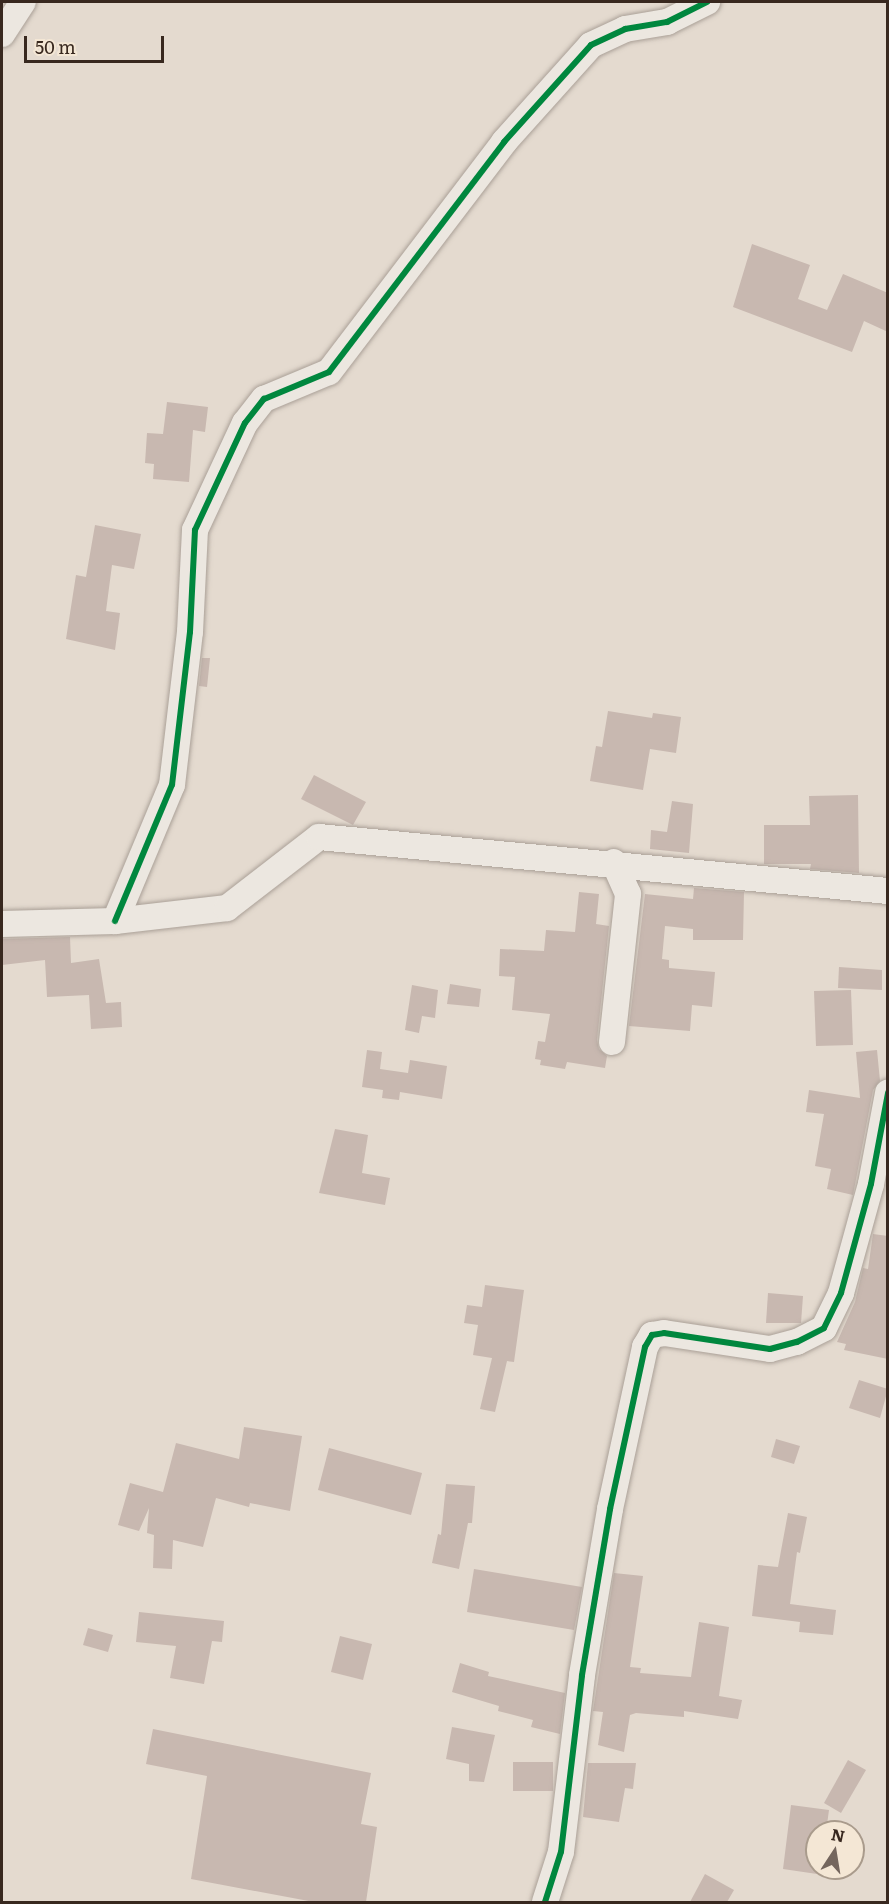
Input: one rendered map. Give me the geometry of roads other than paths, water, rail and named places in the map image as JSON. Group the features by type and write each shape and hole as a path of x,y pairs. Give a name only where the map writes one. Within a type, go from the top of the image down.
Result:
{"street":[{"path":"2,34 23,2"},
{"path":"115,921 172,785 190,633 195,530 245,423 264,399 329,372 504,142 591,45 625,28 667,22 707,2"},
{"path":"2,924 115,921 227,908 319,837 614,862 888,891"},
{"path":"612,1042 628,894 614,862"},
{"path":"545,1902 561,1852 582,1675 610,1509 645,1347 652,1335 664,1333 770,1349 797,1342 824,1328 841,1293 871,1184 888,1094"}]}
